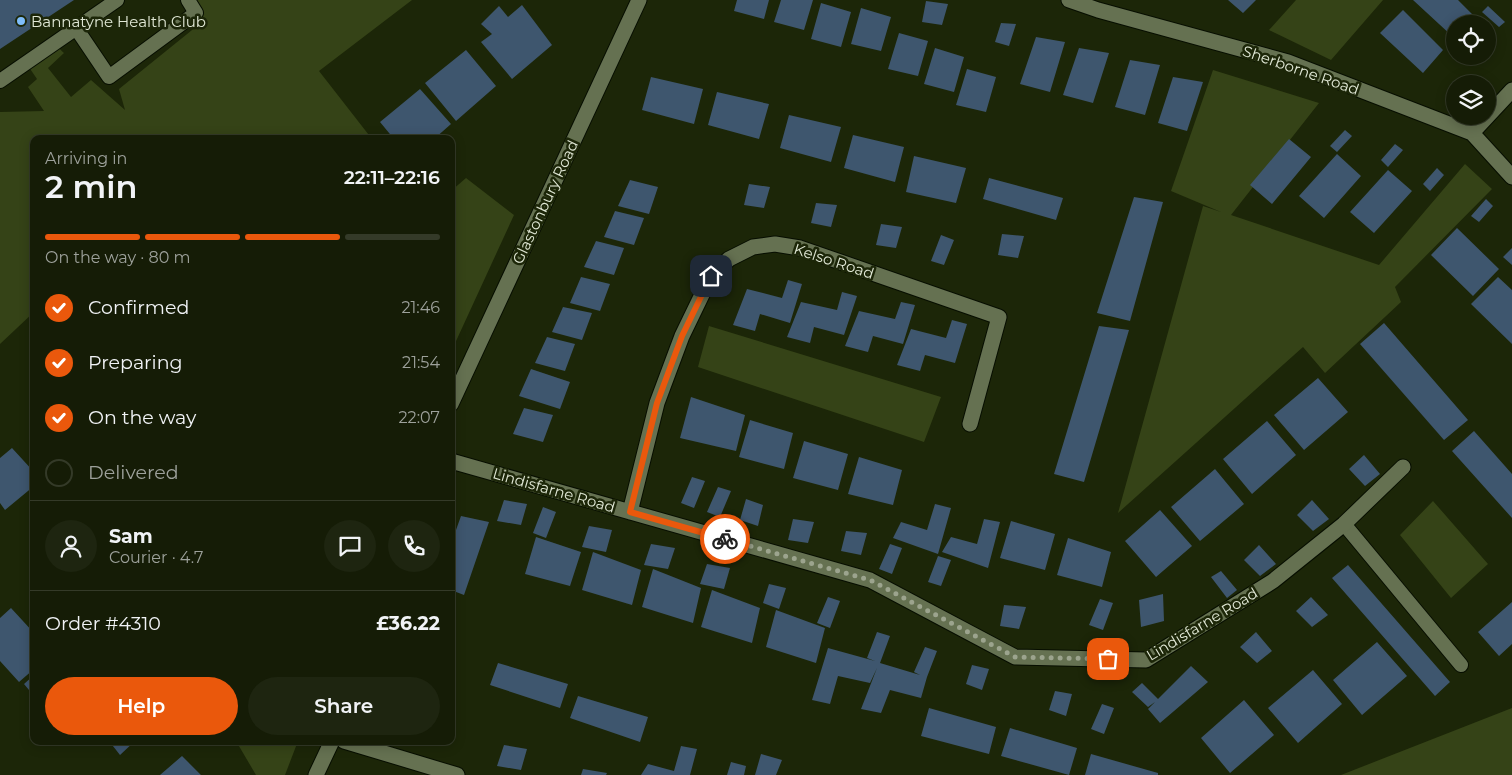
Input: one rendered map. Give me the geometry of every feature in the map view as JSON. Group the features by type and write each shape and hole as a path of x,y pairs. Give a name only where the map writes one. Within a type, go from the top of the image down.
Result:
{"street":[{"name":"Glastonbury Road","path":"455,395 639,0"},
{"name":"Sherborne Road","path":"1069,0 1098,10 1288,62 1472,133 1512,177"},
{"path":"1472,133 1512,90"},
{"name":"Kelso Road","path":"630,512 657,403 682,336 711,276 729,259 753,247 775,244 800,248 999,317 970,424"},
{"name":"Lindisfarne Road","path":"455,462 870,580 1015,657 1136,660 1146,660 1273,581 1344,524 1403,467"},
{"path":"316,775 330,745"},
{"path":"357,745 458,775"}],"lane":[{"path":"0,81 117,0"},
{"path":"76,28 109,77 196,13 188,0"},
{"path":"1344,524 1461,665"}],"green space":[{"path":"196,0 412,0 319,71 369,135 30,135 30,316 0,344 0,112 44,111 28,87 37,79 22,57 41,44 50,43 56,46 64,53 48,68 71,97 91,80 125,110 119,89 197,26"},
{"path":"1296,0 1383,0 1331,60 1269,30"},
{"path":"1213,70 1319,103 1231,215 1379,265 1465,164 1492,189 1395,287 1401,302 1325,373 1303,347 1118,513 1203,206 1221,212 1171,191"},
{"path":"466,178 514,215 455,343 455,188"},
{"path":"709,326 941,397 924,442 698,367"},
{"path":"1433,501 1488,564 1451,598 1400,535"},
{"path":"1512,708 1512,775 1341,775"},
{"path":"238,745 296,745 285,775 256,775"}],"building":[{"name":"Bannatyne Health Club","path":"0,0 74,0 0,49"},
{"path":"737,0 769,0 764,19 734,11"},
{"path":"781,0 813,0 804,30 774,22"},
{"path":"1228,0 1256,0 1243,13"},
{"path":"1413,0 1458,0 1472,14 1446,15 1446,30"},
{"path":"926,1 948,4 942,25 922,22"},
{"path":"821,3 851,12 841,47 811,39"},
{"path":"522,5 552,45 512,79 481,42 492,34 481,24 499,6 508,17"},
{"path":"1488,6 1505,22 1499,27 1496,24 1496,15 1485,15 1482,12"},
{"path":"861,8 891,17 881,51 851,44"},
{"path":"1403,10 1443,50 1423,73 1380,33"},
{"path":"1001,23 1016,24 1009,46 995,42"},
{"path":"899,33 928,41 918,76 888,69"},
{"path":"1036,37 1065,42 1050,92 1020,84"},
{"path":"935,48 964,57 954,92 924,84"},
{"path":"1079,48 1109,53 1093,103 1063,95"},
{"path":"466,50 496,86 456,121 425,83"},
{"path":"1130,60 1160,65 1145,115 1115,107"},
{"path":"967,69 996,77 986,112 956,105"},
{"path":"651,77 703,89 694,124 642,110"},
{"path":"1173,77 1203,82 1187,131 1158,123"},
{"path":"420,89 451,124 439,135 391,135 380,122"},
{"path":"717,92 769,104 759,139 708,125"},
{"path":"789,115 841,127 831,162 780,148"},
{"path":"1345,130 1352,136 1337,152 1330,146"},
{"path":"853,135 904,147 895,182 844,168"},
{"path":"1289,139 1311,157 1272,204 1250,185"},
{"path":"1395,144 1403,150 1388,167 1381,160"},
{"path":"1337,154 1361,176 1324,218 1299,196"},
{"path":"914,156 966,168 956,203 906,192"},
{"path":"1437,168 1444,175 1430,191 1423,184"},
{"path":"1388,170 1412,191 1374,233 1350,212"},
{"path":"989,178 1063,198 1056,220 983,199"},
{"path":"630,180 658,187 649,214 618,206"},
{"path":"749,184 770,187 764,208 744,205"},
{"path":"1134,197 1163,202 1130,321 1097,313"},
{"path":"1486,199 1493,206 1479,222 1471,216"},
{"path":"816,203 837,205 831,227 811,223"},
{"path":"615,211 644,218 634,245 604,237"},
{"path":"881,224 902,227 896,248 876,245"},
{"path":"1457,228 1499,269 1473,296 1431,255"},
{"path":"1002,234 1024,236 1018,258 998,255"},
{"path":"941,235 954,240 944,265 931,261"},
{"path":"596,241 624,248 614,275 584,267"},
{"path":"1512,248 1512,265 1503,257"},
{"path":"581,277 610,284 600,311 570,303"},
{"path":"1498,277 1512,290 1512,344 1471,304"},
{"path":"788,280 802,284 790,323 760,314 755,331 733,325 747,289 782,298"},
{"path":"842,292 857,296 844,335 814,327 810,343 787,337 801,302 837,310"},
{"path":"901,302 915,305 903,344 873,336 868,352 845,346 859,311 895,319"},
{"path":"563,307 592,313 582,340 552,332"},
{"path":"952,320 967,324 955,363 925,355 920,371 897,365 911,329 946,338"},
{"path":"1384,323 1468,420 1444,440 1360,344"},
{"path":"1099,326 1129,330 1084,482 1054,474"},
{"path":"547,337 575,344 565,371 535,363"},
{"path":"531,369 570,382 560,409 519,396"},
{"path":"1318,378 1348,412 1304,450 1274,415"},
{"path":"691,397 745,415 736,451 680,438"},
{"path":"524,408 553,415 543,442 513,434"},
{"path":"750,420 793,433 784,469 739,457"},
{"path":"1267,421 1296,455 1252,494 1223,459"},
{"path":"1474,431 1512,474 1512,518 1452,451"},
{"path":"804,441 848,454 838,490 793,478"},
{"path":"12,448 30,468 30,489 5,510 0,503 0,458"},
{"path":"1364,455 1380,474 1365,486 1349,469"},
{"path":"859,457 902,470 893,505 848,494"},
{"path":"1215,469 1244,504 1200,541 1171,507"},
{"path":"692,477 705,481 694,508 681,503"},
{"path":"718,487 731,491 720,517 707,512"},
{"path":"746,499 763,505 758,526 740,520"},
{"path":"504,500 527,504 521,525 497,521"},
{"path":"1312,500 1329,519 1313,531 1297,515"},
{"path":"935,504 951,508 938,554 893,538 901,522 927,530"},
{"path":"543,507 556,512 546,538 533,533"},
{"path":"1160,510 1192,546 1156,577 1125,541"},
{"path":"461,516 489,522 464,595 455,592 455,533"},
{"path":"793,519 814,522 808,543 788,540"},
{"path":"984,519 1000,522 988,568 942,552 951,537 977,544"},
{"path":"1011,521 1055,534 1045,570 1000,558"},
{"path":"589,526 612,530 606,552 582,547"},
{"path":"846,531 867,533 861,555 841,551"},
{"path":"536,537 581,552 570,586 525,574"},
{"path":"1068,538 1111,552 1102,587 1057,575"},
{"path":"651,544 675,548 668,569 644,565"},
{"path":"890,544 902,548 892,574 879,569"},
{"path":"1259,545 1276,564 1260,576 1244,560"},
{"path":"593,552 641,570 632,605 582,590"},
{"path":"938,556 951,560 941,586 928,582"},
{"path":"707,564 730,568 724,589 700,584"},
{"path":"1348,565 1450,682 1435,696 1332,578"},
{"path":"653,569 701,588 693,623 642,607"},
{"path":"1221,571 1237,590 1227,598 1211,577"},
{"path":"769,584 786,588 779,609 763,603"},
{"path":"712,590 760,608 752,643 701,627"},
{"path":"1163,594 1164,621 1141,627 1139,600"},
{"path":"828,597 840,601 830,628 817,623"},
{"path":"1311,597 1328,615 1312,627 1296,611"},
{"path":"1100,599 1113,603 1103,630 1089,625"},
{"path":"1512,602 1512,644 1499,656 1478,632"},
{"path":"1004,605 1026,607 1019,629 1000,626"},
{"path":"11,608 30,629 30,672 19,682 0,661 0,618"},
{"path":"776,610 825,628 816,663 766,647"},
{"path":"877,632 890,636 880,663 920,675 914,672 925,647 937,651 921,698 890,690 881,713 861,709 877,668 870,683 838,676 830,704 812,700 828,648 875,661 867,658"},
{"path":"1256,632 1272,651 1257,663 1240,647"},
{"path":"1377,642 1407,676 1362,715 1333,680"},
{"path":"498,663 568,684 560,708 490,685"},
{"path":"972,665 989,669 982,690 966,684"},
{"path":"1191,666 1208,682 1160,723 1148,709 1155,702 1148,707 1132,692 1142,683 1158,699"},
{"path":"1313,670 1342,704 1298,743 1268,708"},
{"path":"30,679 30,691 24,684"},
{"path":"1055,691 1072,694 1066,716 1049,710"},
{"path":"578,696 648,717 640,742 570,718"},
{"path":"1244,700 1274,735 1230,773 1201,738"},
{"path":"1102,704 1114,708 1104,734 1091,729"},
{"path":"929,708 996,727 989,754 921,736"},
{"path":"1010,728 1077,748 1069,775 1001,756"},
{"path":"112,745 131,745 120,755"},
{"path":"504,745 527,749 521,770 497,766"},
{"path":"681,746 697,749 690,775 641,775 648,764 674,771"},
{"path":"761,754 782,760 776,775 755,775"},
{"path":"1091,754 1158,773 1158,775 1085,775"},
{"path":"182,756 201,775 160,775"},
{"path":"731,762 746,766 744,775 727,775"},
{"path":"583,769 607,773 606,775 581,775"}],"way so far":[{"path":"725,539 870,580 1015,657 1108,659"}],"place":[{"name":"Bannatyne Health Club","path":"21,21"}],"route":[{"path":"711,276 682,336 657,403 630,512 725,539"}]}
